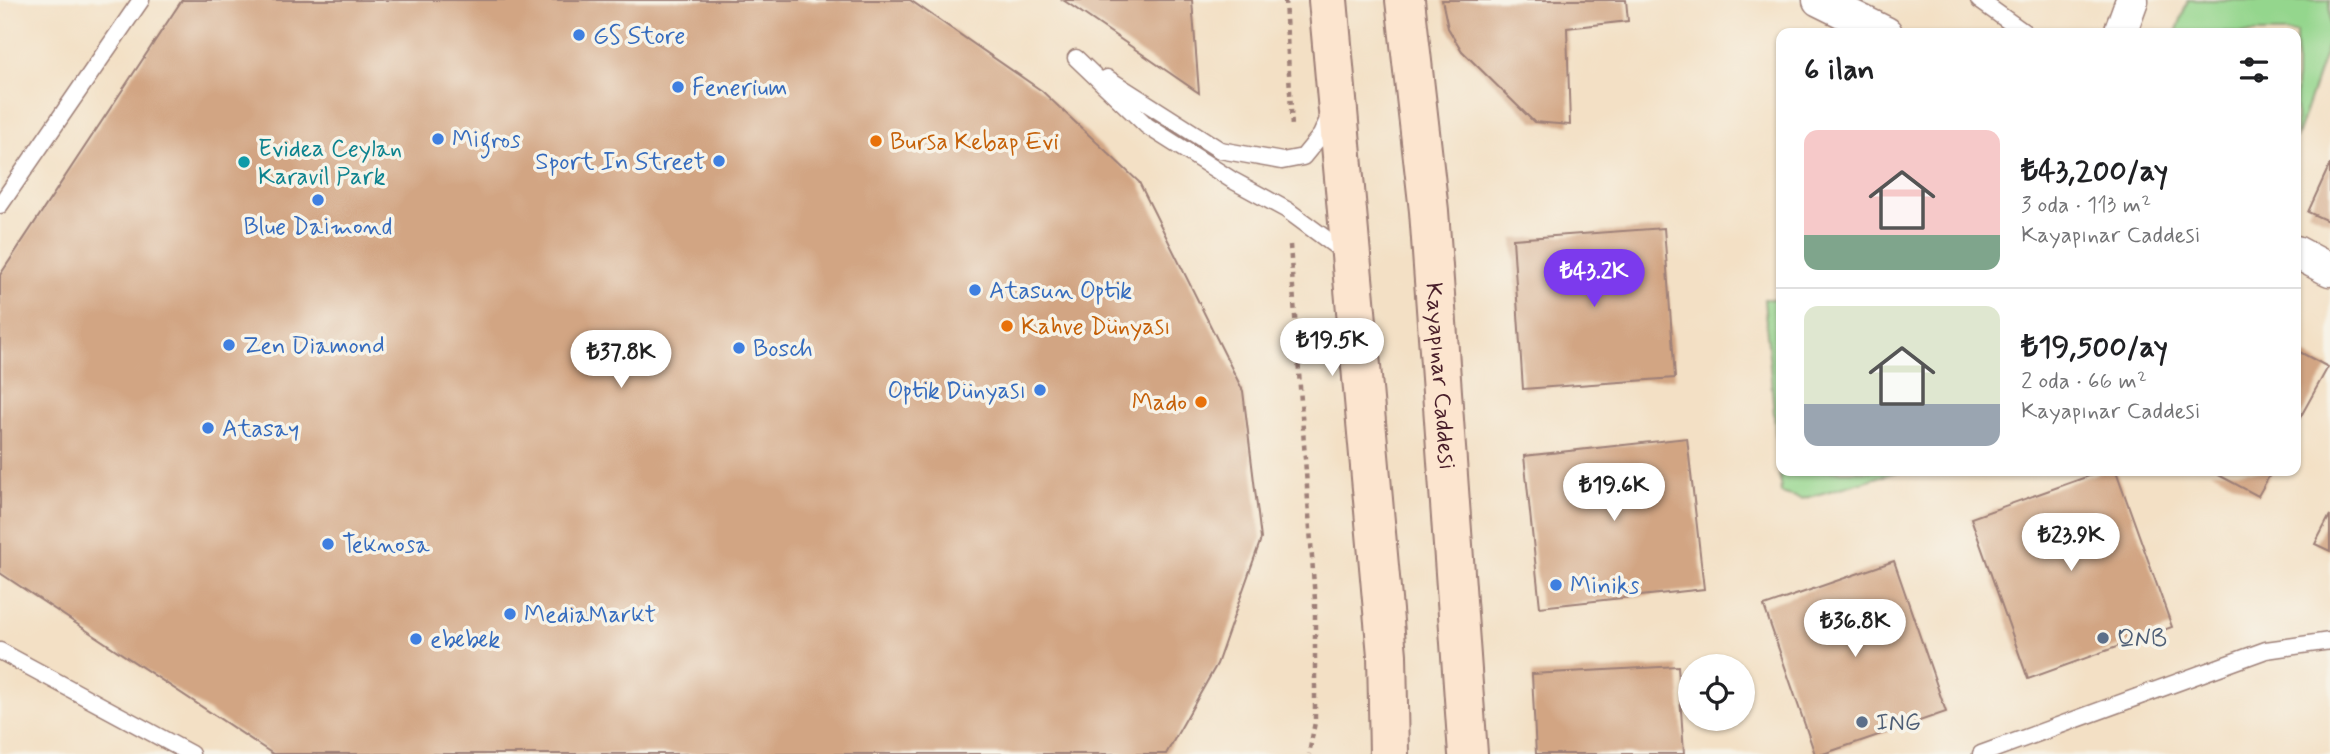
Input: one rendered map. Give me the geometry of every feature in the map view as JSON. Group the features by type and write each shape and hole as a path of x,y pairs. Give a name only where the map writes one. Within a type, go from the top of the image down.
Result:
{"main road":[{"path":"1328,0 1387,655 1389,754"},
{"name":"Kayapınar Caddesi","path":"1405,0 1429,211 1468,754"}],"street":[{"path":"1819,0 1876,28"},
{"path":"2122,28 2132,0"},
{"path":"2301,255 2330,270"}],"lane":[{"path":"0,205 141,0"},
{"path":"1979,0 2018,28"},
{"path":"1337,100 1321,135 1303,157 1282,161 1220,149 1076,58 1147,125 1232,180 1287,210 1351,258"},
{"path":"1981,754 2266,650 2330,641"},
{"path":"0,651 191,754"}],"path":[{"path":"1284,0 1294,159"},
{"path":"1287,210 1315,600 1315,722 1308,754"}],"green space":[{"path":"2188,0 2330,0 2330,39 2301,124 2301,28 2178,28"},
{"path":"1764,299 1776,299 1776,436"},
{"path":"1780,476 1882,476 1802,499 1781,493"}],"building":[{"path":"182,0 910,0 1042,91 1139,182 1243,391 1261,539 1217,664 1166,754 273,754 0,573 0,275"},
{"path":"1063,0 1192,0 1199,93 1075,8"},
{"path":"1442,0 1626,0 1628,21 1567,28 1570,125 1534,122 1462,51 1448,28"},
{"path":"2330,164 2330,222 2308,212"},
{"path":"1664,228 1675,378 1523,389 1513,239"},
{"path":"2301,353 2328,367 2301,416"},
{"path":"1687,438 1704,589 1540,607 1524,456"},
{"path":"2089,476 2118,476 2172,627 2028,679 1971,518"},
{"path":"2220,476 2269,476 2258,496"},
{"path":"2330,515 2330,551 2315,544"},
{"path":"1894,561 1946,712 1823,754 1815,754 1764,606"},
{"path":"1678,666 1678,731 1682,731 1684,754 1536,754 1532,674"}],"place":[{"name":"GS Store","path":"579,35"},
{"name":"Fenerium","path":"678,87"},
{"name":"Migros","path":"438,139"},
{"name":"Bursa Kebap Evi","path":"876,141"},
{"name":"Sport In Street","path":"719,161"},
{"name":"Evidea Ceylan Karavil Park","path":"244,162"},
{"name":"Blue Daimond","path":"318,200"},
{"name":"Atasun Optik","path":"975,290"},
{"name":"Kahve Dünyası","path":"1007,326"},
{"name":"Zen Diamond","path":"229,345"},
{"name":"Bosch","path":"739,348"},
{"name":"Optik Dünyası","path":"1040,390"},
{"name":"Mado","path":"1201,402"},
{"name":"Atasay","path":"208,428"},
{"name":"Teknosa","path":"328,544"},
{"name":"Miniks","path":"1556,585"},
{"name":"MediaMarkt","path":"510,614"},
{"name":"QNB","path":"2103,638"},
{"name":"ebebek","path":"416,639"},
{"name":"ING","path":"1862,722"}]}
